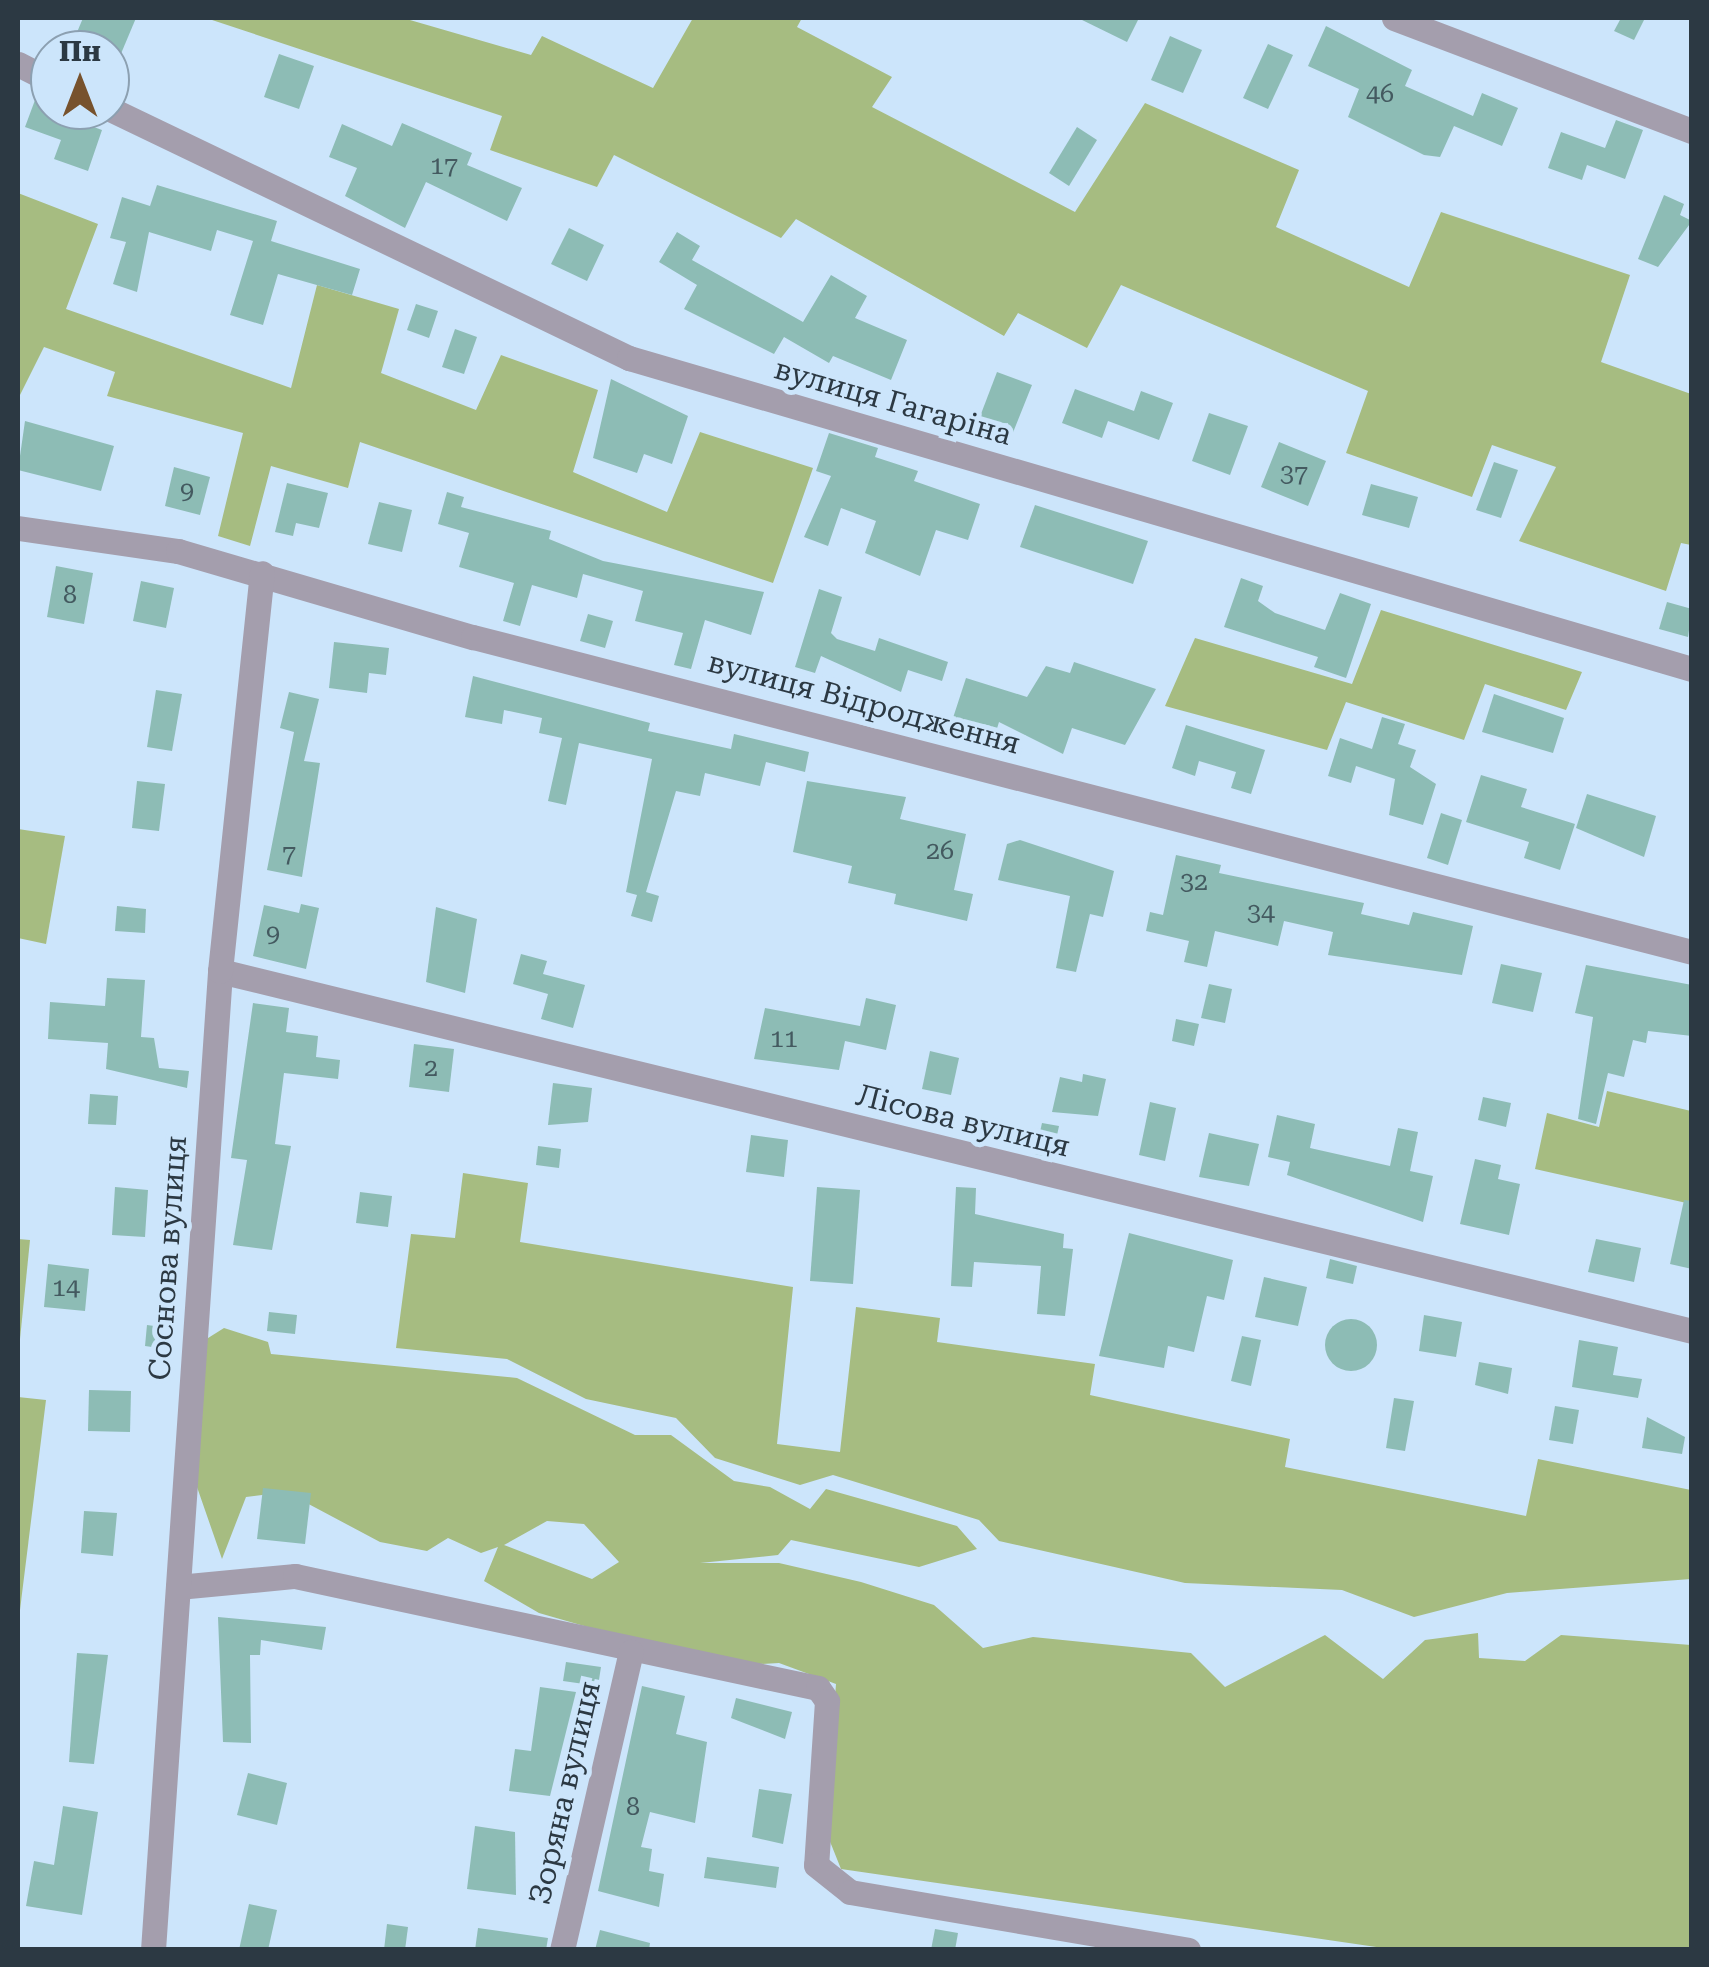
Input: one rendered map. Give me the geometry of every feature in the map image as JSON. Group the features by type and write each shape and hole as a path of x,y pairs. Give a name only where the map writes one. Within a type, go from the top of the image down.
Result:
{"street":[{"path":"1394,18 1692,131"},
{"name":"вулиця Гагаріна","path":"130,119 629,358 1692,669"},
{"name":"вулиця Відродження","path":"18,528 262,572 473,638 1692,952"},
{"name":"Соснова вулиця","path":"153,1950 220,971 262,572"},
{"name":"Лісова вулиця","path":"220,971 1692,1331"},
{"path":"178,1587 294,1576 631,1652 818,1688 827,1700 816,1865 850,1892 1188,1950"},
{"name":"Зоряна вулиця","path":"562,1950 631,1652"}],"green space":[{"path":"206,18 403,18 531,55 542,36 653,88 693,18 802,18 797,27 892,77 872,107 1075,212 1145,103 1299,170 1276,227 1409,287 1441,212 1630,275 1601,362 1691,394 1691,545 1681,543 1666,591 1519,541 1556,467 1492,445 1472,497 1346,453 1368,391 1121,285 1087,348 1018,313 1004,336 796,219 781,238 614,155 597,187 490,150 502,116"},
{"path":"18,193 98,224 66,309 291,388 317,285 399,309 381,373 476,410 501,355 598,390 573,472 667,512 700,432 813,468 773,583 360,442 348,488 271,466 250,546 218,536 243,433 107,396 115,372 44,347 18,399"},
{"path":"1381,610 1582,672 1566,710 1485,684 1464,740 1346,702 1327,750 1165,706 1195,638 1352,684"},
{"path":"18,829 65,836 46,944 18,938"},
{"path":"1607,1091 1691,1111 1691,1204 1535,1169 1547,1113 1599,1127"},
{"path":"463,1173 528,1183 520,1242 793,1287 777,1444 840,1452 856,1307 940,1318 937,1342 1095,1364 1090,1395 1290,1439 1285,1467 1526,1516 1538,1459 1691,1490 1691,1579 1507,1593 1414,1617 1342,1590 1185,1583 999,1541 979,1520 833,1475 800,1485 715,1458 676,1418 586,1399 507,1359 396,1348 411,1234 455,1238"},
{"path":"18,1239 30,1240 18,1359"},
{"path":"224,1328 268,1342 271,1354 517,1378 635,1435 671,1435 734,1481 770,1487 810,1509 826,1489 957,1526 977,1549 919,1567 791,1540 778,1555 700,1563 779,1563 861,1582 934,1605 983,1648 1033,1637 1191,1653 1225,1687 1325,1635 1383,1679 1425,1640 1478,1633 1479,1658 1525,1661 1561,1635 1691,1645 1691,1949 1390,1949 841,1869 825,1829 836,1684 779,1663 723,1666 539,1613 484,1581 498,1547 481,1553 448,1538 427,1551 380,1542 286,1492 246,1497 222,1559 189,1464 189,1350","holes":["547,1521 584,1524 619,1562 592,1579 504,1545"]},
{"path":"18,1397 46,1400 18,1626"}],"building":[{"path":"83,18 136,18 130,32 78,30"},
{"path":"1078,18 1139,18 1127,42"},
{"path":"1621,18 1645,18 1634,40 1614,31"},
{"path":"1326,26 1412,70 1405,86 1473,116 1482,93 1518,108 1502,146 1454,126 1440,157 1424,155 1348,117 1359,89 1308,66"},
{"path":"1170,36 1202,50 1183,93 1151,80"},
{"path":"1268,44 1293,55 1268,109 1243,98"},
{"path":"279,54 314,66 299,109 264,97"},
{"path":"1616,120 1643,130 1625,179 1587,165 1582,180 1548,168 1561,132 1605,148"},
{"path":"402,123 472,153 467,165 522,188 507,221 426,182 405,228 345,196 357,168 329,157 342,124 392,146"},
{"path":"1077,127 1097,140 1069,186 1049,173"},
{"path":"33,130 102,130 88,171 54,159 61,140"},
{"path":"157,185 277,221 271,241 360,269 352,295 278,274 263,325 230,315 253,241 217,230 211,251 149,232 137,292 113,284 126,242 110,238 122,197 150,206"},
{"path":"1664,195 1684,204 1680,215 1692,221 1658,267 1638,259"},
{"path":"569,228 604,245 587,281 551,264"},
{"path":"677,232 700,246 692,260 803,322 831,275 867,296 855,318 907,340 891,380 833,356 829,363 784,337 774,354 684,309 697,285 659,262"},
{"path":"416,304 438,311 429,338 407,330"},
{"path":"455,329 477,337 464,374 442,367"},
{"path":"997,372 1032,385 1010,440 976,427"},
{"path":"611,379 688,416 672,464 644,454 637,473 593,458"},
{"path":"1075,389 1134,411 1141,391 1173,403 1159,440 1108,421 1102,438 1062,423"},
{"path":"1209,413 1248,426 1230,475 1192,461"},
{"path":"25,421 114,446 101,491 18,470"},
{"path":"829,433 878,448 875,457 918,471 914,481 980,504 968,540 936,530 920,576 865,553 876,521 841,508 828,546 804,537 831,476 816,471"},
{"path":"1279,442 1326,461 1308,506 1261,487"},
{"path":"1494,462 1518,470 1501,518 1476,510"},
{"path":"174,467 210,477 200,515 165,506"},
{"path":"287,483 328,493 319,528 296,523 293,536 275,532"},
{"path":"1371,484 1418,497 1409,528 1362,515"},
{"path":"447,492 464,497 461,507 551,531 549,539 603,561 764,592 751,635 705,620 691,669 674,665 683,633 635,621 643,591 583,574 577,598 532,585 520,626 503,621 514,583 459,567 469,533 438,524"},
{"path":"379,502 412,510 402,552 368,544"},
{"path":"1035,505 1148,541 1133,584 1020,547"},
{"path":"56,566 93,573 84,624 47,617"},
{"path":"1241,578 1263,586 1258,601 1275,613 1325,630 1340,593 1371,604 1346,678 1314,667 1318,657 1224,627"},
{"path":"141,581 174,588 166,628 133,621"},
{"path":"819,589 842,597 831,633 837,639 875,651 879,638 948,662 942,681 908,670 901,692 821,656 815,673 795,667"},
{"path":"1667,602 1692,609 1688,637 1659,629"},
{"path":"588,614 613,621 605,648 580,641"},
{"path":"334,642 389,648 386,675 369,673 367,693 329,688"},
{"path":"1074,662 1156,689 1125,745 1072,728 1063,754 999,722 995,735 952,721 966,678 1027,697 1046,666 1070,673"},
{"path":"473,676 650,723 648,731 731,749 734,734 809,752 805,772 766,762 760,786 705,773 700,796 676,791 646,892 659,896 652,922 631,916 637,895 626,892 652,759 579,743 566,805 548,801 562,738 539,733 542,718 504,710 502,724 465,717"},
{"path":"156,690 182,694 172,751 147,747"},
{"path":"289,692 319,699 304,761 320,763 302,877 267,870 294,732 280,728"},
{"path":"1494,694 1564,718 1553,753 1482,732"},
{"path":"1382,717 1405,724 1398,744 1416,750 1410,767 1436,784 1423,825 1389,815 1395,779 1356,766 1351,783 1328,776 1340,738 1372,749"},
{"path":"1186,725 1265,750 1251,794 1231,788 1236,772 1199,761 1195,776 1172,768"},
{"path":"1481,775 1527,789 1521,807 1575,824 1560,870 1524,858 1529,842 1466,822"},
{"path":"137,781 165,784 159,831 132,828"},
{"path":"807,781 906,797 900,819 966,834 954,890 973,894 967,921 894,904 896,894 848,883 852,866 793,852"},
{"path":"1587,794 1656,816 1644,857 1576,828"},
{"path":"1441,813 1462,820 1448,865 1427,858"},
{"path":"1020,840 1114,871 1103,917 1090,914 1076,972 1056,968 1070,896 998,880 1007,844"},
{"path":"1176,855 1221,865 1219,873 1364,903 1361,914 1409,925 1413,912 1473,926 1462,975 1328,955 1333,932 1284,921 1278,946 1215,931 1207,967 1184,962 1189,941 1146,931 1150,912 1163,915"},
{"path":"301,904 319,908 306,969 253,956 264,905 299,913"},
{"path":"117,906 146,909 145,933 115,931"},
{"path":"436,907 477,919 465,993 426,982"},
{"path":"521,954 547,961 543,974 585,985 573,1028 541,1019 548,994 513,984"},
{"path":"1501,964 1542,973 1533,1012 1492,1003"},
{"path":"1586,965 1692,985 1692,1036 1648,1031 1646,1043 1633,1040 1624,1077 1608,1073 1596,1124 1578,1119 1593,1017 1575,1013"},
{"path":"107,978 145,980 141,1037 154,1038 159,1068 189,1071 187,1088 106,1069 108,1043 48,1039 50,1002 105,1006"},
{"path":"1209,984 1232,989 1225,1023 1201,1018"},
{"path":"866,998 896,1005 886,1050 845,1041 839,1070 754,1059 765,1008 860,1026"},
{"path":"253,1003 289,1008 286,1032 318,1036 316,1057 340,1060 338,1079 284,1073 275,1144 291,1146 272,1250 233,1245 247,1160 231,1158"},
{"path":"1176,1019 1199,1024 1194,1046 1172,1041"},
{"path":"414,1044 454,1049 449,1092 409,1087"},
{"path":"930,1051 959,1058 951,1095 922,1089"},
{"path":"1083,1074 1106,1079 1098,1116 1052,1112 1060,1077 1082,1082"},
{"path":"553,1083 592,1088 588,1122 548,1125"},
{"path":"90,1094 118,1096 116,1125 88,1124"},
{"path":"1483,1097 1511,1103 1506,1127 1478,1120"},
{"path":"1150,1102 1176,1108 1165,1161 1139,1155"},
{"path":"1277,1115 1315,1124 1310,1148 1390,1166 1398,1128 1418,1132 1410,1171 1433,1176 1423,1222 1287,1175 1290,1162 1268,1157"},
{"path":"1042,1123 1059,1126 1052,1158 1035,1154"},
{"path":"1209,1133 1259,1144 1249,1186 1199,1177"},
{"path":"751,1135 788,1140 784,1177 746,1172"},
{"path":"538,1146 561,1149 559,1168 536,1165"},
{"path":"1475,1159 1501,1165 1498,1179 1520,1184 1509,1235 1460,1224"},
{"path":"115,1187 148,1190 145,1237 112,1235"},
{"path":"817,1187 860,1190 853,1284 810,1281"},
{"path":"956,1187 976,1188 975,1214 1064,1234 1063,1248 1073,1249 1065,1316 1037,1314 1041,1266 974,1262 972,1287 951,1286"},
{"path":"360,1192 392,1196 388,1227 356,1223"},
{"path":"1684,1200 1692,1201 1692,1269 1670,1264"},
{"path":"1129,1233 1233,1260 1224,1300 1207,1296 1194,1352 1168,1346 1164,1368 1099,1356"},
{"path":"1596,1239 1641,1248 1634,1282 1588,1272"},
{"path":"1330,1259 1357,1266 1353,1284 1326,1278"},
{"path":"48,1264 89,1269 85,1311 44,1307"},
{"path":"1264,1277 1307,1287 1298,1326 1255,1317"},
{"path":"269,1312 297,1315 295,1334 267,1331"},
{"path":"1424,1315 1462,1322 1456,1357 1419,1351"},
{"path":"1351,1319 1369,1327 1377,1345 1369,1363 1351,1371 1333,1363 1325,1345 1333,1327"},
{"path":"147,1325 169,1328 166,1349 145,1346"},
{"path":"1242,1336 1261,1340 1251,1386 1231,1381"},
{"path":"1579,1340 1618,1347 1613,1375 1642,1379 1638,1398 1572,1387"},
{"path":"1479,1362 1512,1368 1508,1394 1475,1385"},
{"path":"89,1390 131,1391 130,1432 88,1431"},
{"path":"1394,1398 1414,1401 1405,1451 1386,1448"},
{"path":"1555,1406 1579,1410 1573,1444 1549,1440"},
{"path":"1647,1417 1685,1437 1682,1454 1642,1448"},
{"path":"263,1488 311,1493 305,1544 257,1539"},
{"path":"84,1511 117,1513 113,1556 81,1553"},
{"path":"218,1617 326,1627 322,1650 261,1640 260,1655 250,1655 251,1743 223,1742"},
{"path":"77,1653 108,1655 94,1764 69,1762"},
{"path":"566,1662 601,1667 598,1686 563,1681"},
{"path":"642,1686 685,1696 676,1734 707,1742 695,1823 650,1812 641,1847 652,1849 649,1871 664,1874 659,1907 598,1891"},
{"path":"540,1687 576,1692 550,1796 509,1791 515,1749 531,1751"},
{"path":"736,1698 792,1712 785,1739 731,1718"},
{"path":"248,1773 287,1783 277,1825 237,1815"},
{"path":"759,1789 792,1794 783,1844 752,1837"},
{"path":"63,1806 98,1812 82,1915 26,1906 34,1861 54,1865"},
{"path":"475,1826 515,1832 516,1895 467,1889"},
{"path":"707,1857 779,1867 776,1888 704,1878"},
{"path":"249,1904 277,1910 268,1950 239,1950"},
{"path":"387,1924 408,1927 405,1950 384,1950"},
{"path":"478,1928 548,1938 546,1950 475,1950"},
{"path":"935,1929 958,1933 955,1950 931,1950"},
{"path":"600,1930 650,1943 649,1950 595,1950"}]}
